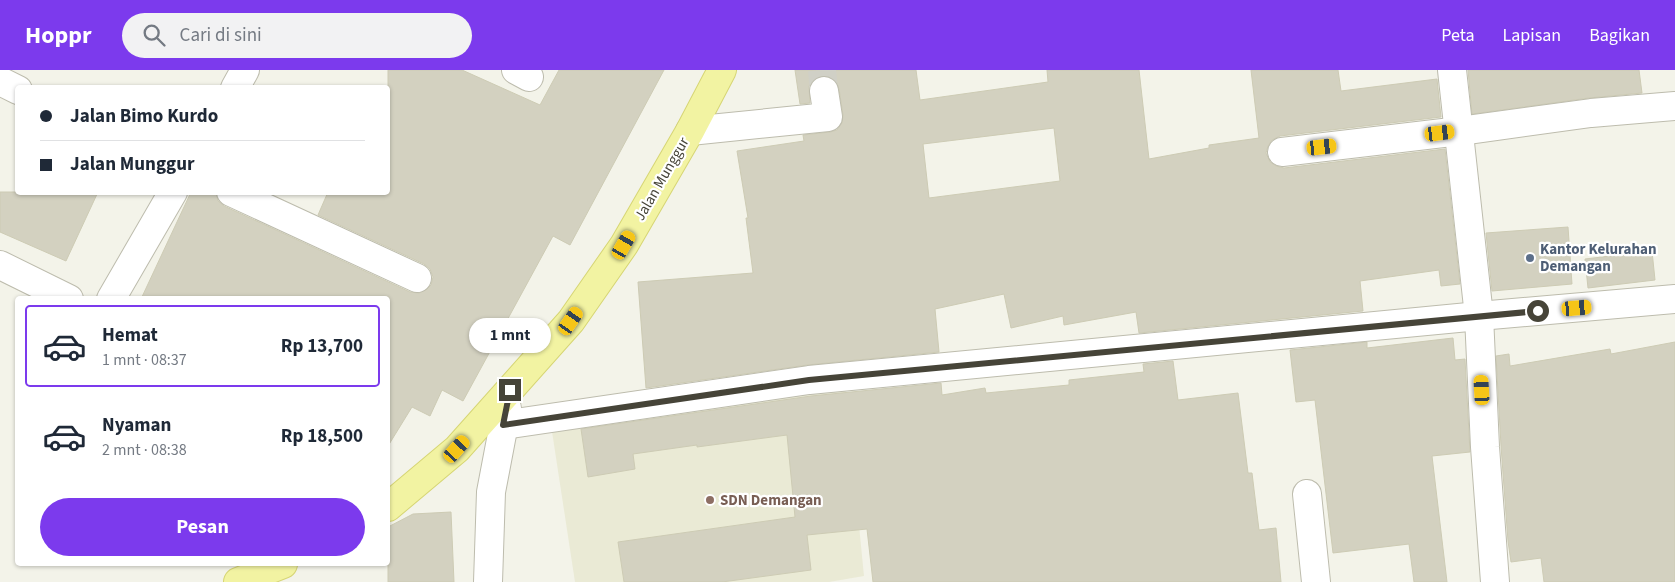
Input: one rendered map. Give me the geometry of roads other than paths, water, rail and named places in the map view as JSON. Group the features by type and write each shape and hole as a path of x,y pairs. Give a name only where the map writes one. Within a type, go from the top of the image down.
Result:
{"main road":[{"name":"Jalan Munggur","path":"391,500 457,449 571,321 624,245 690,131 722,70"},
{"path":"238,582 278,566"}],"street":[{"path":"237,85 245,70"},
{"path":"1452,70 1479,316 1485,448 1495,582"},
{"path":"0,81 15,88"},
{"path":"690,131 828,117 824,91"},
{"path":"1282,152 1591,113 1675,106"},
{"path":"113,296 171,195"},
{"path":"237,195 417,278"},
{"path":"0,265 63,296"},
{"path":"503,425 809,380 1675,299"},
{"path":"488,582 491,492 510,390"},
{"path":"1307,494 1316,582"}],"tunnel":[{"path":"822,70 824,91"}],"place":[{"name":"Kantor Kelurahan Demangan","path":"1530,258"},
{"name":"SDN Demangan","path":"710,500"}]}
